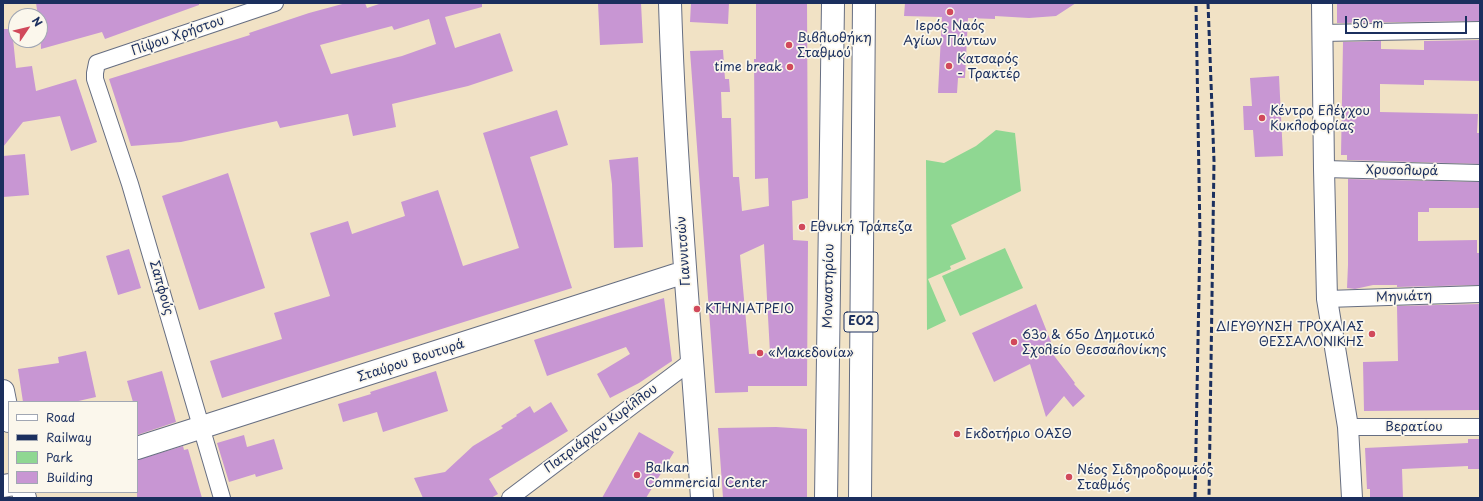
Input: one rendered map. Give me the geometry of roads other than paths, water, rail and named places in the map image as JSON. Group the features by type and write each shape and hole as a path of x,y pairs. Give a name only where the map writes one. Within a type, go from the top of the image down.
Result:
{"main road":[{"name":"Γιαννιτσών","path":"670,3 675,138 693,360 702,498"},
{"name":"Μοναστηρίου","path":"826,498 833,3"},
{"name":"ΕΟ2","path":"860,498 864,3"},
{"name":"Σταύρου Βουτυρά","path":"138,448 685,272"},
{"path":"3,391 8,416"}],"street":[{"name":"Πίψου Χρήστου","path":"96,79 95,72 98,63 275,3"},
{"path":"1322,3 1327,299 1348,427 1352,498"},
{"path":"1322,33 1480,30"},
{"name":"Σαπφούς","path":"96,79 130,184 222,498"},
{"name":"Χρυσολωρά","path":"1324,169 1480,173"},
{"name":"Μηνιάτη","path":"1327,299 1480,294"},
{"name":"Πατριάρχου Κυρίλλου","path":"510,498 693,360"},
{"name":"Βερατίου","path":"1348,427 1480,427"}],"railway":[{"path":"1195,498 1200,236 1196,3"},
{"path":"1208,3 1214,161 1209,498"}],"place":[{"name":"Ιερός Ναός Αγίων Πάντων","path":"950,12"},
{"name":"Βιβλιοθήκη Σταθμού","path":"789,45"},
{"name":"Κατσαρός - Τρακτέρ","path":"949,66"},
{"name":"time break","path":"790,67"},
{"name":"Κέντρο Ελέγχου Κυκλοφορίας","path":"1262,118"},
{"name":"Εθνική Τράπεζα","path":"802,227"},
{"name":"ΚΤΗΝΙΑΤΡΕΙΟ","path":"697,309"},
{"name":"ΔΙΕΥΘΥΝΣΗ ΤΡΟΧΑΙΑΣ ΘΕΣΣΑΛΟΝΙΚΗΣ","path":"1372,334"},
{"name":"63ο & 65o Δημοτικό Σχολείο Θεσσαλονίκης","path":"1014,342"},
{"name":"«Μακεδονία»","path":"760,353"},
{"name":"Εκδοτήριο ΟΑΣΘ","path":"957,434"},
{"name":"Balkan Commercial Center","path":"637,475"},
{"name":"Νέος Σιδηροδρομικός Σταθμός","path":"1069,477"}]}
